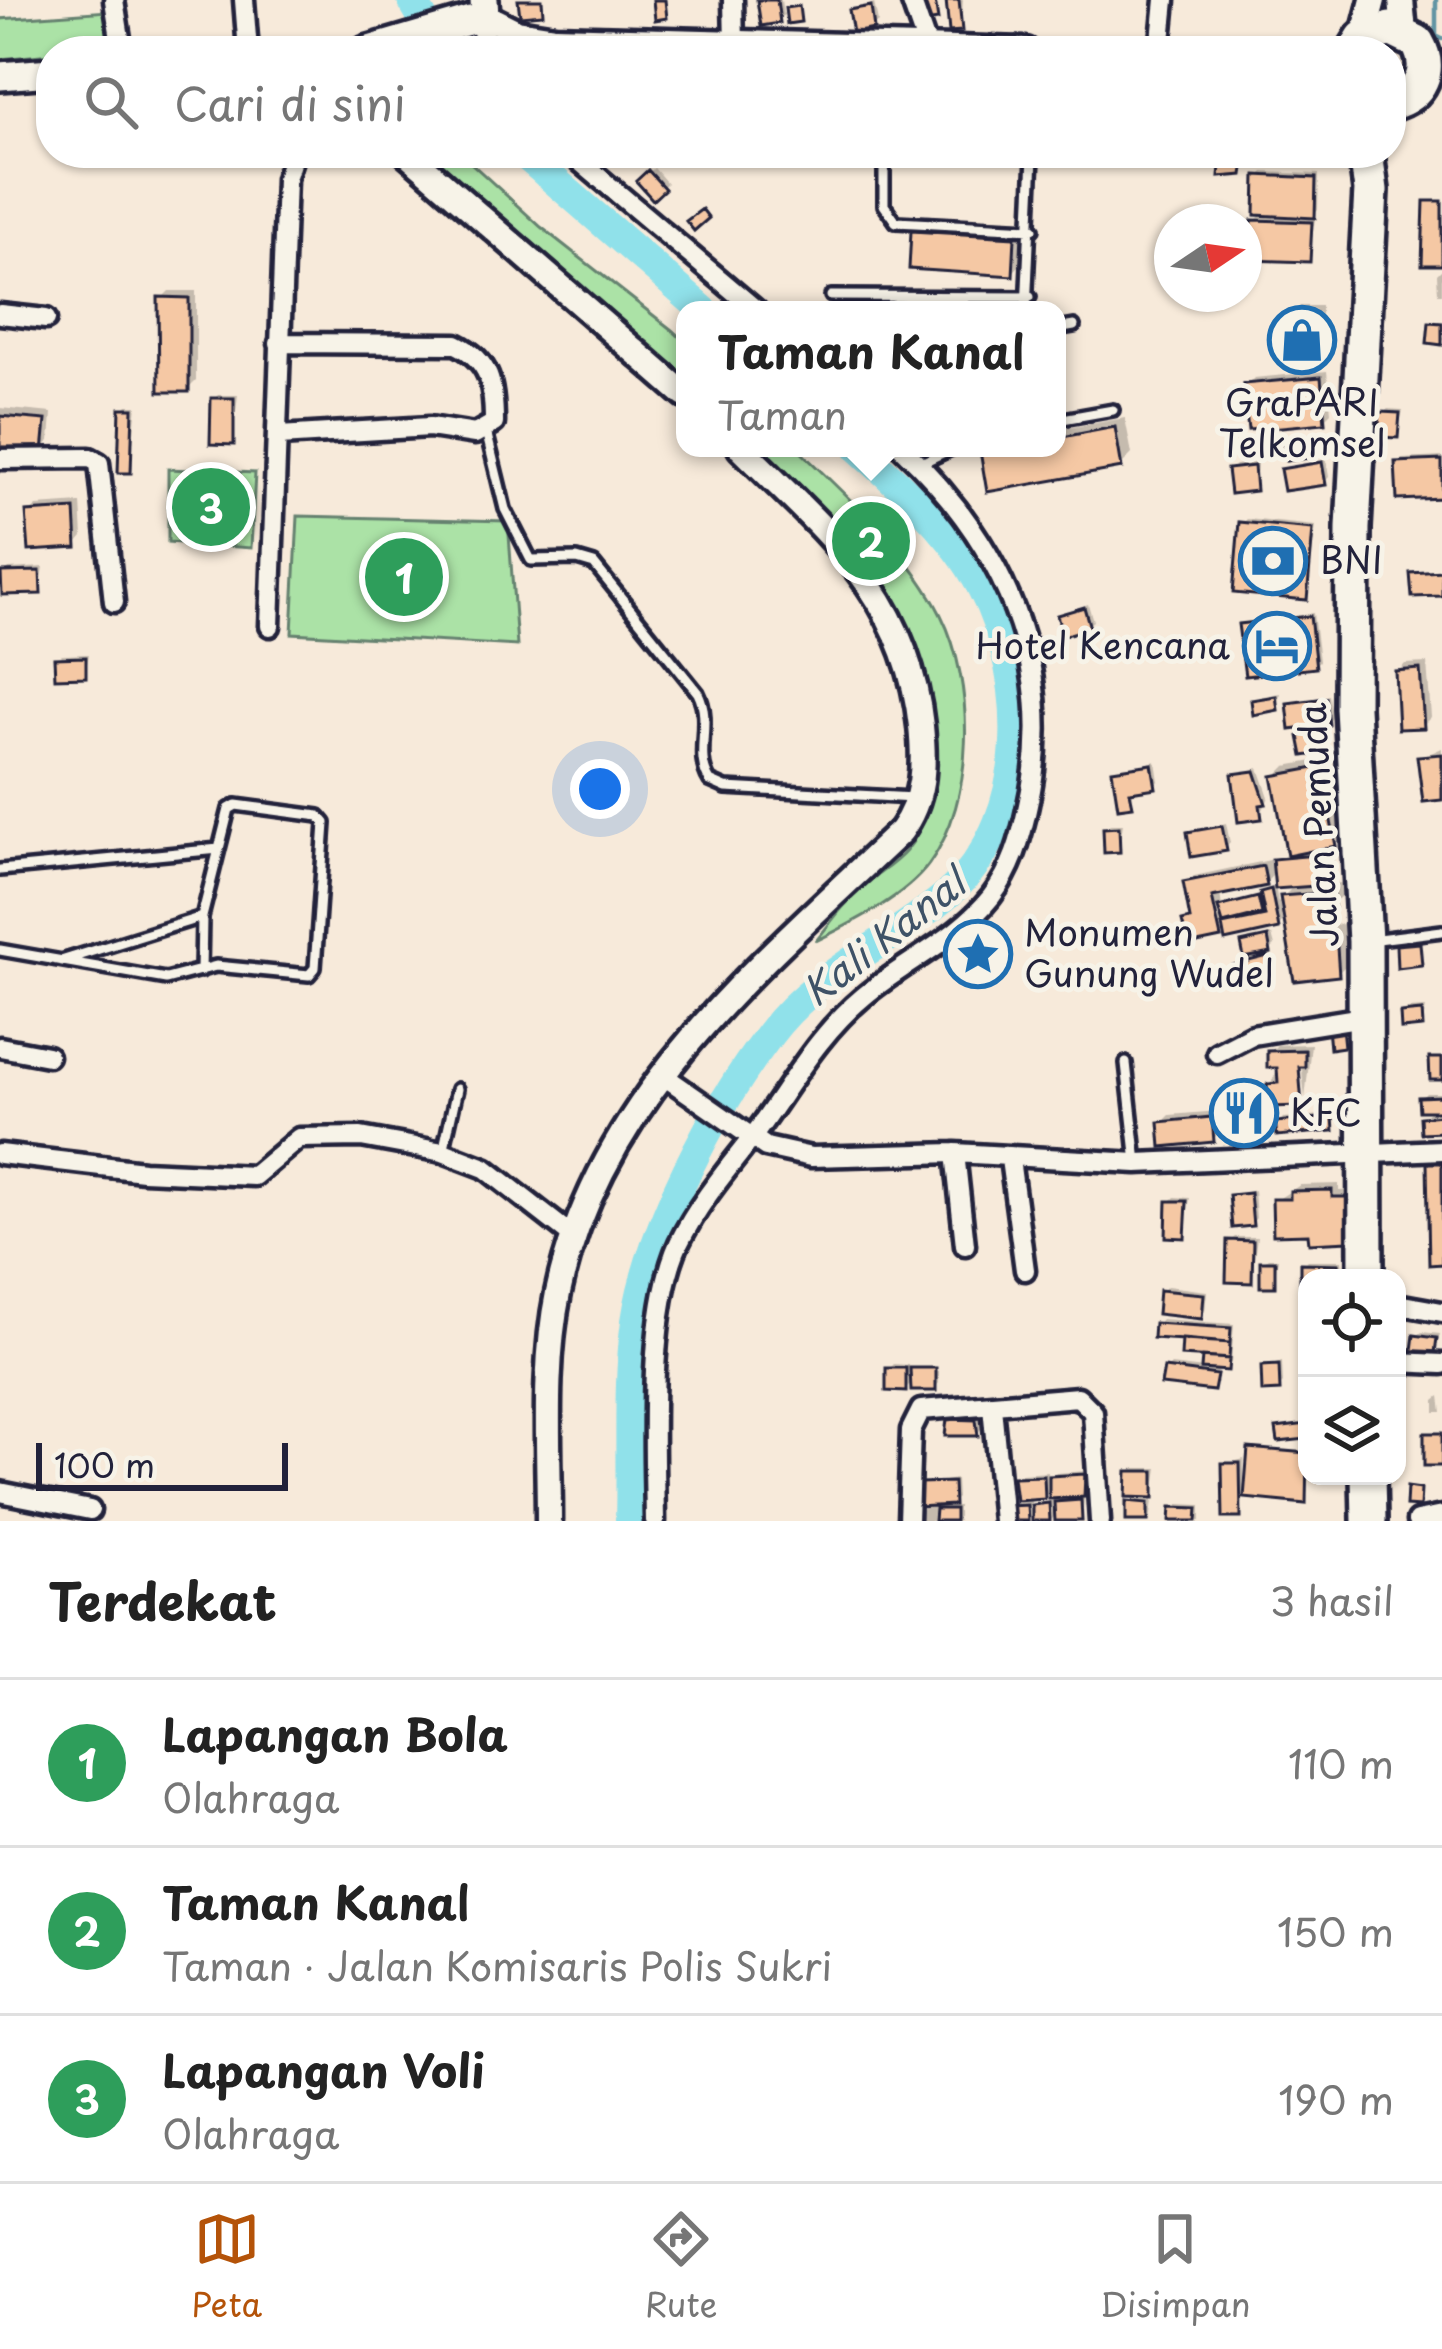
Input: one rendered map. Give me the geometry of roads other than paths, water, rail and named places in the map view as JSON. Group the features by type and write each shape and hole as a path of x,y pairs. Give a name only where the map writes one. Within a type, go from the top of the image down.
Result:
{"highway":[{"path":"1376,36 1390,28 1416,32 1426,65 1417,91"},
{"name":"Jalan Pemuda","path":"1366,1269 1365,940 1352,708 1353,528 1371,190 1368,168"},
{"path":"1371,190 1376,168"},
{"path":"1368,1485 1369,1521"}],"main road":[{"path":"1360,36 1372,0"},
{"path":"413,36 478,13 517,32 542,36"},
{"path":"0,76 36,73"},
{"path":"423,168 676,387"},
{"path":"549,1521 554,1322 577,1239 611,1157 724,998 901,831 920,798 924,766 917,687 899,632 846,552 750,457"}],"street":[{"path":"114,0 120,36"},
{"path":"244,0 247,36"},
{"path":"733,0 734,36"},
{"path":"911,0 929,36"},
{"path":"1162,36 1166,0"},
{"path":"270,626 289,168"},
{"path":"588,168 745,301"},
{"path":"0,314 46,319"},
{"path":"278,436 382,427 486,431 494,423 489,373 473,352 456,344 279,343"},
{"path":"656,1521 657,1354 668,1275 694,1214 744,1131 824,1032 863,996 980,910 1005,876 1022,832 1037,723 1027,638 1014,598 988,553 912,457"},
{"path":"0,459 90,458 99,463 114,602"},
{"path":"1216,1054 1252,1035 1363,1017"},
{"path":"0,1046 48,1056"},
{"path":"668,1078 766,1147 811,1157 955,1153 1136,1163 1442,1150"},
{"path":"0,1154 143,1171 254,1176 299,1138 361,1137 443,1152 484,1168 577,1239"},
{"path":"955,1153 965,1245"},
{"path":"1010,1159 1025,1270"},
{"path":"1406,1306 1442,1312"},
{"path":"1406,1362 1442,1364"},
{"path":"908,1521 915,1418 932,1407 1086,1400 1093,1412 1100,1521"},
{"path":"992,1406 1003,1521"},
{"path":"0,1492 90,1510"},
{"path":"1417,1521 1442,1516"}],"lane":[{"path":"884,168 884,205 896,222 1033,229"},
{"path":"1029,301 1033,168"},
{"path":"831,296 1030,297"},
{"path":"1066,327 1074,326"},
{"path":"1066,418 1113,410"},
{"path":"486,431 505,509 531,560 536,564 578,559 594,564 698,694 707,717 702,762 710,781 726,788 920,798"},
{"path":"919,464 934,457"},
{"path":"0,950 166,979 217,966 305,976 315,968 323,819 231,806 202,917 201,970"},
{"path":"0,870 220,849"},
{"path":"59,962 202,917"},
{"path":"1365,940 1442,931"},
{"path":"1126,1063 1136,1163"},
{"path":"443,1152 457,1089"}],"waterway":[{"name":"Kali Kanal","path":"412,0 433,36"},
{"path":"1436,0 1436,36 1442,39"},
{"name":"Kali Kanal","path":"540,168 693,301"},
{"name":"Kali Kanal","path":"630,1521 636,1321 655,1247 687,1170 727,1097 789,1012 832,975 948,894 977,861 998,823 1010,781 1013,692 1005,647 990,605 945,534 868,457"}],"place":[{"name":"GraPARI Telkomsel","path":"1302,340"},
{"name":"Lapangan Voli","path":"211,507"},
{"name":"Taman Kanal","path":"871,541"},
{"name":"BNI","path":"1273,561"},
{"name":"Lapangan Bola","path":"404,577"},
{"name":"Hotel Kencana","path":"1277,646"},
{"name":"Monumen Gunung Wudel","path":"978,954"},
{"name":"KFC","path":"1244,1113"}]}
